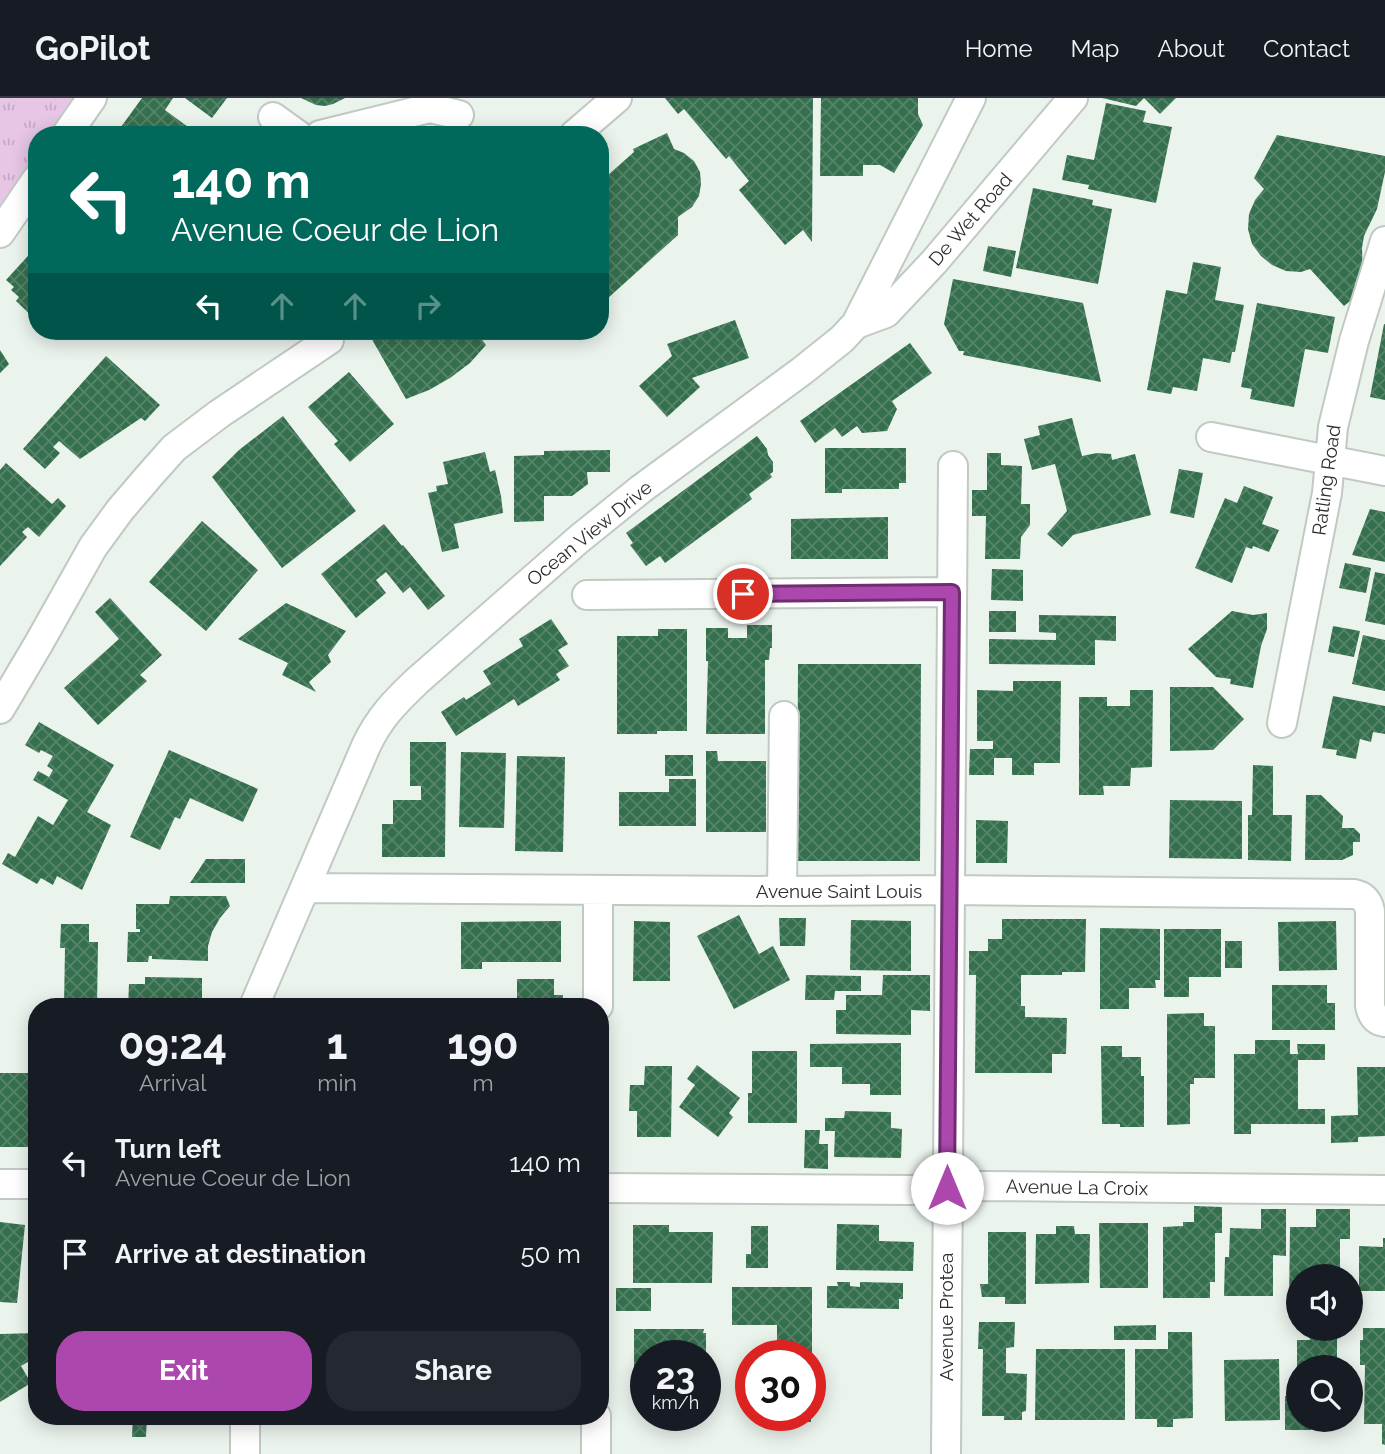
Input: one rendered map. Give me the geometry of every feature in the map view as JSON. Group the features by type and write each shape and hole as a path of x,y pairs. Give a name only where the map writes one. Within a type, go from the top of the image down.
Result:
{"street":[{"path":"72,126 92,98"},
{"path":"584,126 617,98"},
{"name":"Ocean View Drive","path":"258,998 374,730 393,704 579,538 842,339 856,324 971,98"},
{"name":"De Wet Road","path":"856,324 886,313 940,255 1073,98"},
{"path":"355,126 434,107 459,116"},
{"path":"273,117 286,126"},
{"path":"0,233 28,192"},
{"name":"Ratling Road","path":"1282,723 1327,493 1333,427 1351,351 1385,241"},
{"path":"0,709 93,547 120,510 174,448 219,414 330,340"},
{"path":"1211,437 1385,471"},
{"name":"Avenue Protea","path":"946,1454 953,466"},
{"path":"587,595 952,592"},
{"path":"782,891 784,716"},
{"name":"Avenue Saint Louis","path":"306,888 949,890 1360,896 1366,899 1370,911 1371,1012 1385,1022"},
{"path":"598,891 598,998"},
{"path":"0,1184 28,1184"},
{"name":"Avenue La Croix","path":"609,1188 910,1190 997,1186 1385,1189"},
{"path":"245,1425 245,1454"},
{"path":"596,1425 596,1454"}],"green space":[{"path":"0,98 77,98 57,126 28,126 28,166 0,205"}],"building":[{"path":"142,98 173,98 165,110 187,126 122,126"},
{"path":"185,98 227,98 212,118"},
{"path":"301,98 345,98 325,106"},
{"path":"665,98 813,98 812,242 803,230 785,245 739,190 749,181 729,156 726,159 684,109 678,114"},
{"path":"821,98 918,98 918,114 923,125 894,173 880,165 863,165 863,176 820,176"},
{"path":"1102,98 1144,98 1136,106"},
{"path":"1144,98 1176,98 1160,114"},
{"path":"1106,103 1146,111 1143,122 1172,127 1156,203 1088,189 1089,185 1062,180 1067,155 1094,160"},
{"path":"667,133 674,149 694,161 700,172 701,184 699,196 692,207 678,217 678,235 609,297 609,174 634,152 633,149"},
{"path":"1277,135 1385,156 1385,172 1377,209 1364,236 1363,277 1354,298 1344,306 1310,269 1301,272 1286,271 1272,265 1252,244 1248,229 1249,214 1264,189 1254,178"},
{"path":"1033,188 1093,200 1092,205 1112,209 1098,284 1016,268"},
{"path":"988,246 1016,251 1011,277 983,271"},
{"path":"28,256 28,312 16,301 19,297 11,290 14,287 6,280"},
{"path":"1193,262 1221,267 1215,300 1244,305 1235,352 1232,352 1230,363 1203,358 1197,391 1173,387 1171,394 1147,390 1166,290 1187,294"},
{"path":"953,279 1083,303 1101,382 963,355 964,351 959,351 944,324"},
{"path":"1257,303 1335,317 1328,353 1305,349 1294,407 1250,399 1252,389 1241,387"},
{"path":"735,320 749,358 692,378 700,387 667,417 639,386 672,356 667,344"},
{"path":"1385,324 1385,400 1370,397"},
{"path":"372,340 482,340 486,345 470,363 450,378 406,399"},
{"path":"910,343 932,373 892,401 897,409 887,431 862,433 857,426 842,437 835,428 815,443 800,421"},
{"path":"0,350 9,364 0,373"},
{"path":"106,356 160,405 145,421 141,418 80,459 59,441 53,447 60,453 45,469 23,449"},
{"path":"349,372 394,424 350,462 334,444 338,441 308,407"},
{"path":"283,416 356,511 282,568 212,477 239,450"},
{"path":"1072,418 1082,456 1111,454 1112,460 1135,454 1151,515 1073,535 1062,547 1047,534 1067,511 1055,464 1032,470 1024,439 1040,435 1038,426"},
{"path":"757,436 773,462 773,472 770,474 772,477 749,494 752,499 665,563 660,556 646,566 630,545 633,543 626,533"},
{"path":"825,448 906,448 906,483 899,483 899,489 842,489 842,493 825,493"},
{"path":"610,450 610,472 587,472 588,484 572,496 544,496 544,521 514,522 514,456 544,455 544,451"},
{"path":"485,452 490,472 495,470 503,513 454,524 459,548 442,552 428,493 437,491 436,486 448,484 443,462"},
{"path":"987,453 1001,453 1001,465 1022,466 1021,504 1030,504 1030,525 1021,537 1020,559 985,559 986,516 972,516 972,490 987,490"},
{"path":"6,463 52,504 58,498 66,506 39,537 28,527 22,532 27,537 0,566 0,470"},
{"path":"1179,469 1203,473 1194,518 1170,513"},
{"path":"1244,486 1273,497 1262,524 1279,530 1269,552 1253,546 1252,549 1246,547 1232,583 1195,568 1225,498 1237,503"},
{"path":"1370,509 1385,512 1385,562 1352,555"},
{"path":"888,517 888,559 791,559 791,519"},
{"path":"202,521 258,570 206,631 149,582"},
{"path":"384,524 445,596 428,610 410,587 403,593 386,572 376,580 386,593 356,618 321,574"},
{"path":"1345,563 1371,568 1366,593 1339,588"},
{"path":"992,569 1023,570 1023,601 991,600"},
{"path":"1375,572 1385,574 1385,625 1365,621"},
{"path":"110,598 162,655 140,675 147,681 98,725 64,688 119,639 95,612"},
{"path":"286,603 346,631 328,655 331,662 309,682 316,692 282,675 288,663 238,639"},
{"path":"989,611 1016,611 1016,632 989,632"},
{"path":"1232,611 1253,615 1267,613 1267,629 1253,688 1230,684 1231,679 1216,677 1188,649"},
{"path":"1039,615 1116,616 1116,641 1095,640 1095,665 989,664 989,639 1056,640 1056,633 1039,632"},
{"path":"551,619 568,644 558,650 569,666 556,674 560,680 518,706 514,699 456,736 441,712 491,684 483,671 523,646 519,639"},
{"path":"747,625 772,625 772,648 769,660 765,660 765,734 706,734 706,628 728,628 728,638 747,638"},
{"path":"1333,626 1360,631 1354,657 1328,652"},
{"path":"658,629 687,629 687,731 617,734 617,636 658,636"},
{"path":"1363,635 1385,640 1385,691 1352,684"},
{"path":"798,664 921,664 920,861 797,861"},
{"path":"1013,681 1061,681 1060,763 1034,763 1034,775 1012,775 1012,758 994,758 994,775 969,775 970,749 993,749 993,741 977,741 977,690 1013,691"},
{"path":"1170,687 1213,687 1244,719 1213,750 1170,751"},
{"path":"1130,690 1153,690 1152,767 1131,768 1130,786 1103,786 1104,795 1079,795 1079,697 1107,697 1107,706 1130,706"},
{"path":"1333,696 1385,706 1385,734 1373,732 1371,742 1360,739 1356,759 1336,755 1337,750 1322,748"},
{"path":"39,722 114,765 87,812 111,825 82,890 57,876 53,885 41,878 37,884 2,864 8,853 15,857 38,816 53,825 68,800 33,780 38,771 49,777 53,770 47,766 53,756 41,750 39,753 25,745"},
{"path":"410,742 446,742 445,857 382,857 382,824 393,824 393,800 421,800 421,786 410,786"},
{"path":"169,750 258,789 243,822 190,798 180,819 175,817 160,850 130,837"},
{"path":"706,751 717,751 718,761 766,761 766,832 706,832"},
{"path":"461,752 506,753 504,828 459,827"},
{"path":"665,755 693,755 693,776 665,776"},
{"path":"517,756 565,757 563,852 515,851"},
{"path":"1253,765 1273,766 1273,815 1292,815 1291,861 1248,860 1248,815 1252,815"},
{"path":"669,779 696,779 696,826 619,826 619,792 669,792"},
{"path":"1306,795 1321,795 1343,816 1342,828 1354,828 1360,834 1360,842 1353,842 1353,855 1342,860 1305,860"},
{"path":"1170,800 1242,801 1242,859 1169,858"},
{"path":"976,820 1008,821 1007,863 976,863"},
{"path":"206,859 245,859 245,883 190,883"},
{"path":"170,896 226,896 230,906 212,932 208,961 152,959 152,956 149,956 148,962 127,962 128,932 140,932 140,929 136,929 136,904 169,904"},
{"path":"739,915 759,954 773,946 790,980 734,1009 697,936"},
{"path":"779,918 806,918 805,946 780,946"},
{"path":"1002,919 1086,919 1085,972 1021,975 1021,1006 1025,1006 1025,1017 1067,1018 1066,1054 1052,1054 1052,1073 975,1073 976,975 969,975 969,951 988,951 988,939 1002,939"},
{"path":"851,920 911,921 911,971 850,970"},
{"path":"561,921 561,962 482,962 482,969 461,969 461,922"},
{"path":"634,921 670,922 670,981 633,981"},
{"path":"1336,921 1337,970 1279,971 1278,922"},
{"path":"61,924 89,924 89,942 98,942 97,998 64,998 65,948 60,948"},
{"path":"1100,928 1160,929 1160,980 1155,980 1156,988 1129,988 1129,1009 1100,1009"},
{"path":"1164,929 1221,929 1221,977 1189,977 1189,997 1164,997"},
{"path":"1225,941 1242,941 1242,968 1225,968"},
{"path":"806,975 861,976 861,991 835,991 834,1000 805,1000"},
{"path":"883,975 930,975 930,1011 911,1010 911,1035 836,1034 836,1010 846,1010 846,995 882,995"},
{"path":"145,977 202,978 202,998 128,998 129,984 145,984"},
{"path":"517,979 554,979 554,995 563,995 563,998 517,998"},
{"path":"1272,985 1327,985 1327,1003 1335,1003 1335,1030 1272,1030"},
{"path":"1204,1013 1204,1026 1215,1026 1215,1078 1194,1078 1194,1084 1190,1084 1190,1124 1167,1125 1167,1014"},
{"path":"1255,1040 1290,1040 1290,1054 1298,1054 1297,1044 1325,1044 1325,1060 1298,1060 1298,1109 1325,1109 1325,1124 1251,1124 1251,1134 1234,1134 1234,1054 1255,1054"},
{"path":"901,1043 901,1095 870,1095 870,1084 842,1084 842,1067 810,1067 810,1044"},
{"path":"1101,1046 1122,1046 1122,1057 1141,1057 1141,1076 1144,1076 1144,1127 1102,1124"},
{"path":"752,1051 797,1051 797,1123 748,1123 748,1093 752,1093"},
{"path":"697,1065 740,1098 729,1113 733,1117 718,1137 679,1107 695,1085 687,1079"},
{"path":"645,1066 672,1066 671,1137 637,1137 637,1111 629,1111 630,1085 644,1085"},
{"path":"1357,1067 1385,1067 1385,1136 1358,1137 1358,1142 1331,1143 1331,1116 1358,1115"},
{"path":"0,1073 28,1073 28,1147 0,1147"},
{"path":"845,1111 891,1112 891,1128 902,1129 901,1158 834,1157 835,1131 825,1131 825,1118 844,1118"},
{"path":"805,1130 820,1130 819,1144 828,1144 828,1169 804,1168"},
{"path":"1194,1206 1222,1207 1222,1233 1215,1233 1215,1282 1210,1282 1210,1298 1163,1298 1163,1227 1183,1226 1183,1222 1194,1222"},
{"path":"1261,1209 1286,1209 1286,1256 1273,1255 1273,1296 1224,1296 1225,1257 1229,1257 1230,1228 1261,1229"},
{"path":"1316,1209 1350,1209 1350,1239 1340,1239 1340,1264 1290,1264 1290,1227 1316,1227"},
{"path":"0,1222 25,1225 17,1303 0,1302"},
{"path":"1099,1223 1148,1223 1148,1288 1100,1288"},
{"path":"837,1224 879,1225 879,1241 914,1242 913,1271 836,1270"},
{"path":"633,1225 669,1225 669,1232 713,1232 712,1283 633,1283"},
{"path":"751,1226 768,1226 768,1268 746,1268 746,1254 751,1254"},
{"path":"1056,1226 1074,1226 1075,1234 1090,1234 1089,1283 1035,1284 1036,1234 1056,1234"},
{"path":"988,1232 1026,1232 1026,1304 1005,1304 1005,1297 982,1297 980,1284 988,1284"},
{"path":"1385,1238 1385,1291 1363,1291 1363,1264 1359,1264 1359,1246 1383,1247"},
{"path":"837,1282 850,1282 850,1286 860,1287 860,1282 903,1283 903,1299 899,1299 899,1309 827,1308 827,1286 838,1286"},
{"path":"732,1287 812,1287 812,1340 777,1340 777,1325 732,1325"},
{"path":"616,1288 651,1288 651,1311 616,1311"},
{"path":"979,1322 1015,1322 1014,1347 1006,1348 1006,1373 1027,1374 1026,1411 1022,1412 1022,1420 1004,1420 1004,1416 982,1416 983,1349 978,1349"},
{"path":"1156,1325 1156,1340 1114,1340 1114,1326"},
{"path":"1363,1328 1385,1328 1385,1445 1382,1444 1382,1424 1364,1424 1365,1365 1363,1355 1360,1355 1360,1341 1363,1340"},
{"path":"634,1329 704,1329 703,1333 706,1333 706,1340 634,1340"},
{"path":"1168,1332 1192,1332 1193,1418 1173,1419 1173,1427 1157,1427 1157,1419 1135,1419 1135,1349 1168,1349"},
{"path":"28,1333 28,1362 21,1366 28,1378 28,1385 0,1402 0,1334"},
{"path":"1297,1341 1337,1341 1337,1355 1297,1355"},
{"path":"1036,1349 1125,1349 1125,1420 1035,1420"},
{"path":"1279,1359 1280,1420 1225,1421 1224,1360"},
{"path":"1285,1396 1286,1396 1286,1430"},
{"path":"133,1425 147,1425 146,1437 132,1437"}],"route":[{"path":"743,594 952,592 947,1188"}]}
